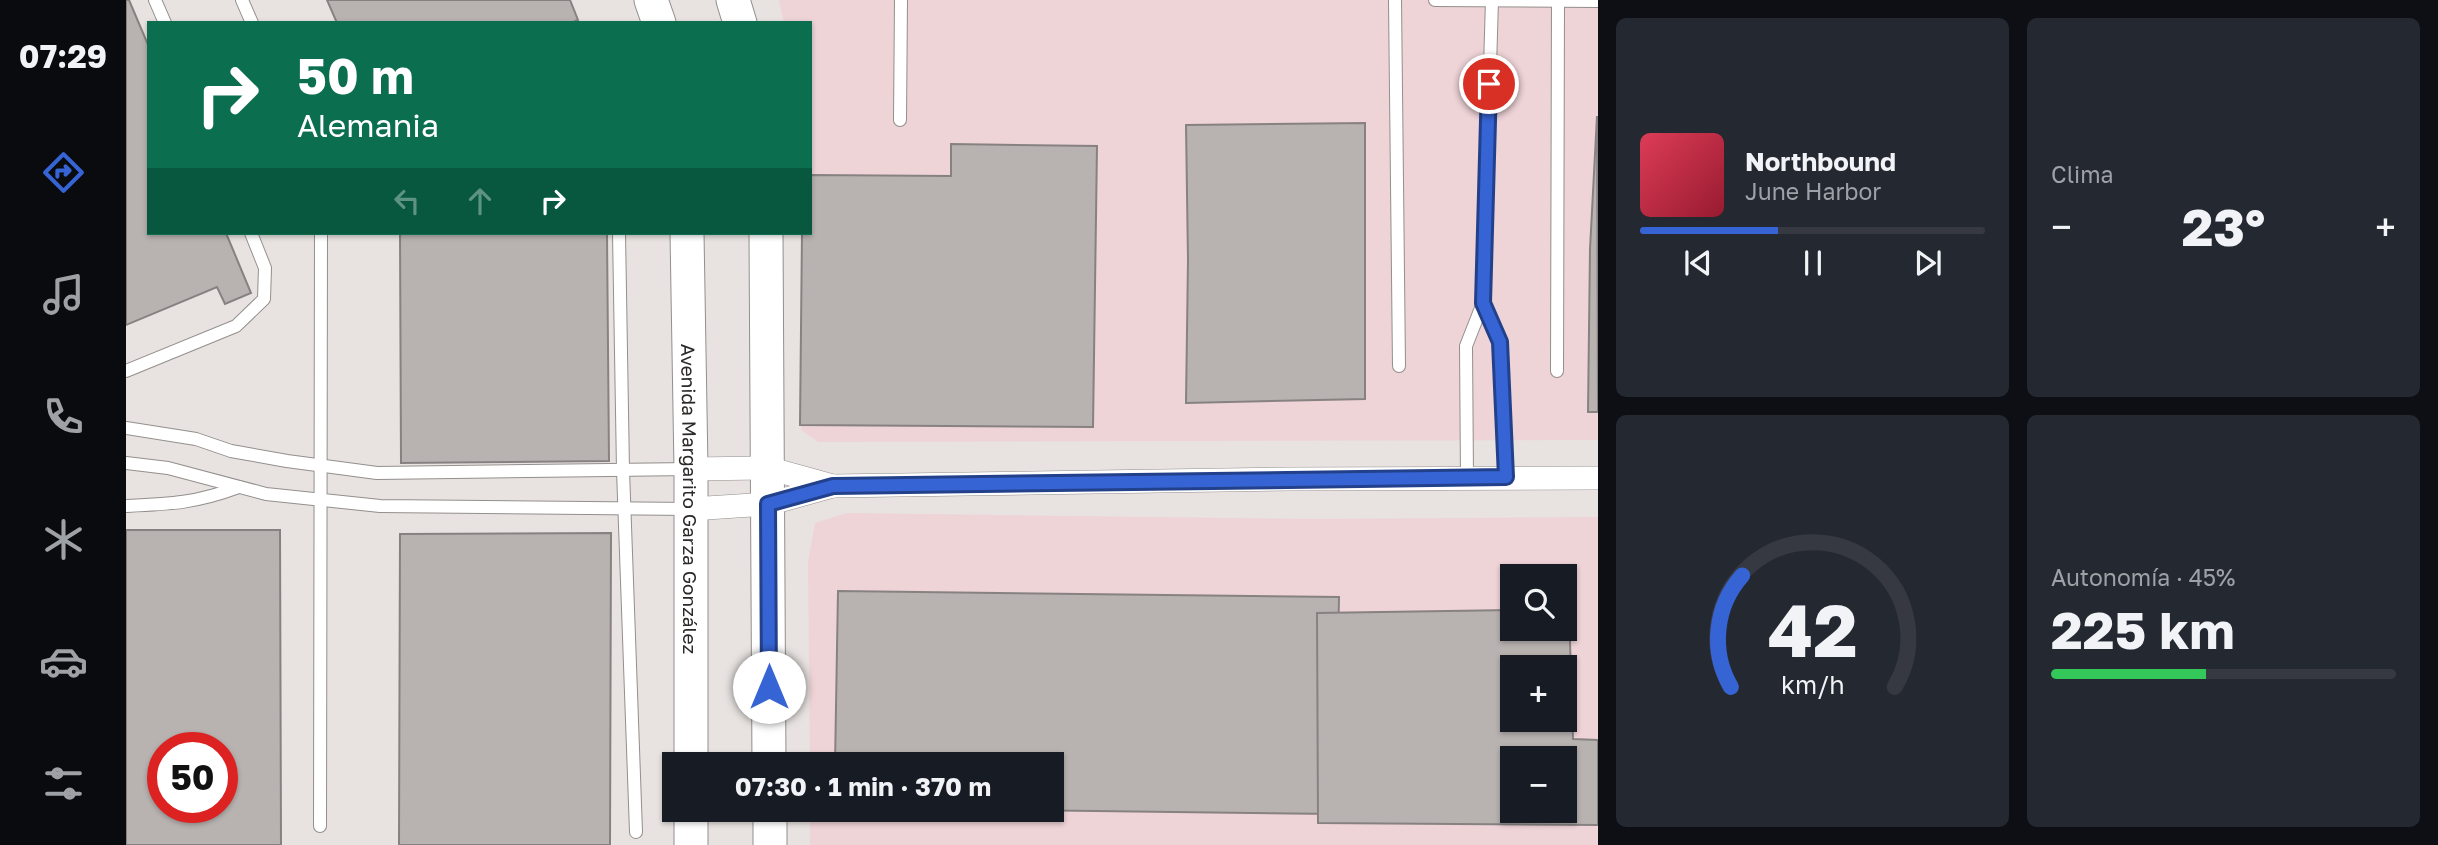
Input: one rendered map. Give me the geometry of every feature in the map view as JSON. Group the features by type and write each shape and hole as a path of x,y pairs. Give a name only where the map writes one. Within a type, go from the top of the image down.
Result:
{"main road":[{"path":"651,0 658,21"},
{"path":"733,0 739,21"},
{"name":"Avenida Margarito Garza González","path":"687,235 691,469 691,752"},
{"path":"766,235 769,752"},
{"path":"691,822 691,845"},
{"path":"770,822 770,845"}],"street":[{"path":"691,469 768,468 833,486"},
{"path":"691,509 768,504 833,486 1598,478"}],"lane":[{"path":"155,0 164,21"},
{"path":"243,0 251,21"},
{"path":"900,120 901,0"},
{"path":"1395,0 1398,366"},
{"path":"1435,0 1598,1"},
{"path":"1467,478 1466,346 1483,303 1492,1"},
{"path":"1557,371 1558,1"},
{"path":"126,371 236,326 264,299 265,268 252,235"},
{"path":"320,826 321,235"},
{"path":"619,235 623,470 636,832"},
{"path":"1483,303 1500,342 1506,477"},
{"path":"126,428 196,439 232,451 377,473 691,469"},
{"path":"126,463 168,468 266,494 380,506 691,509"},
{"path":"126,506 178,504 206,499 239,487"}],"shaded area":[{"path":"779,0 1598,0 1598,440 818,442 801,430 802,235 812,235 812,21 784,21"},
{"path":"847,513 1316,519 1598,517 1598,845 810,845 810,822 1064,822 1064,752 810,752 808,562 815,523"}],"building":[{"path":"126,0 129,0 147,42 147,235 227,235 251,293 225,304 217,287 126,325"},
{"path":"327,0 570,0 578,20 576,21 336,21"},
{"path":"1597,116 1598,412 1588,412 1590,249"},
{"path":"1365,123 1365,399 1186,403 1186,125"},
{"path":"951,144 1097,146 1093,427 800,425 802,235 812,235 812,175 951,176"},
{"path":"400,235 607,235 609,461 401,463"},
{"path":"126,530 280,530 281,845 126,845"},
{"path":"611,533 610,845 399,845 400,534"},
{"path":"838,591 1339,597 1335,814 1064,811 1064,752 835,752"},
{"path":"1500,610 1500,641 1570,641 1570,655 1500,655 1500,732 1573,732 1573,739 1598,740 1598,825 1318,823 1317,613"}],"route":[{"path":"769,687 768,504 833,486 1506,477 1500,342 1483,303 1489,84"}]}
